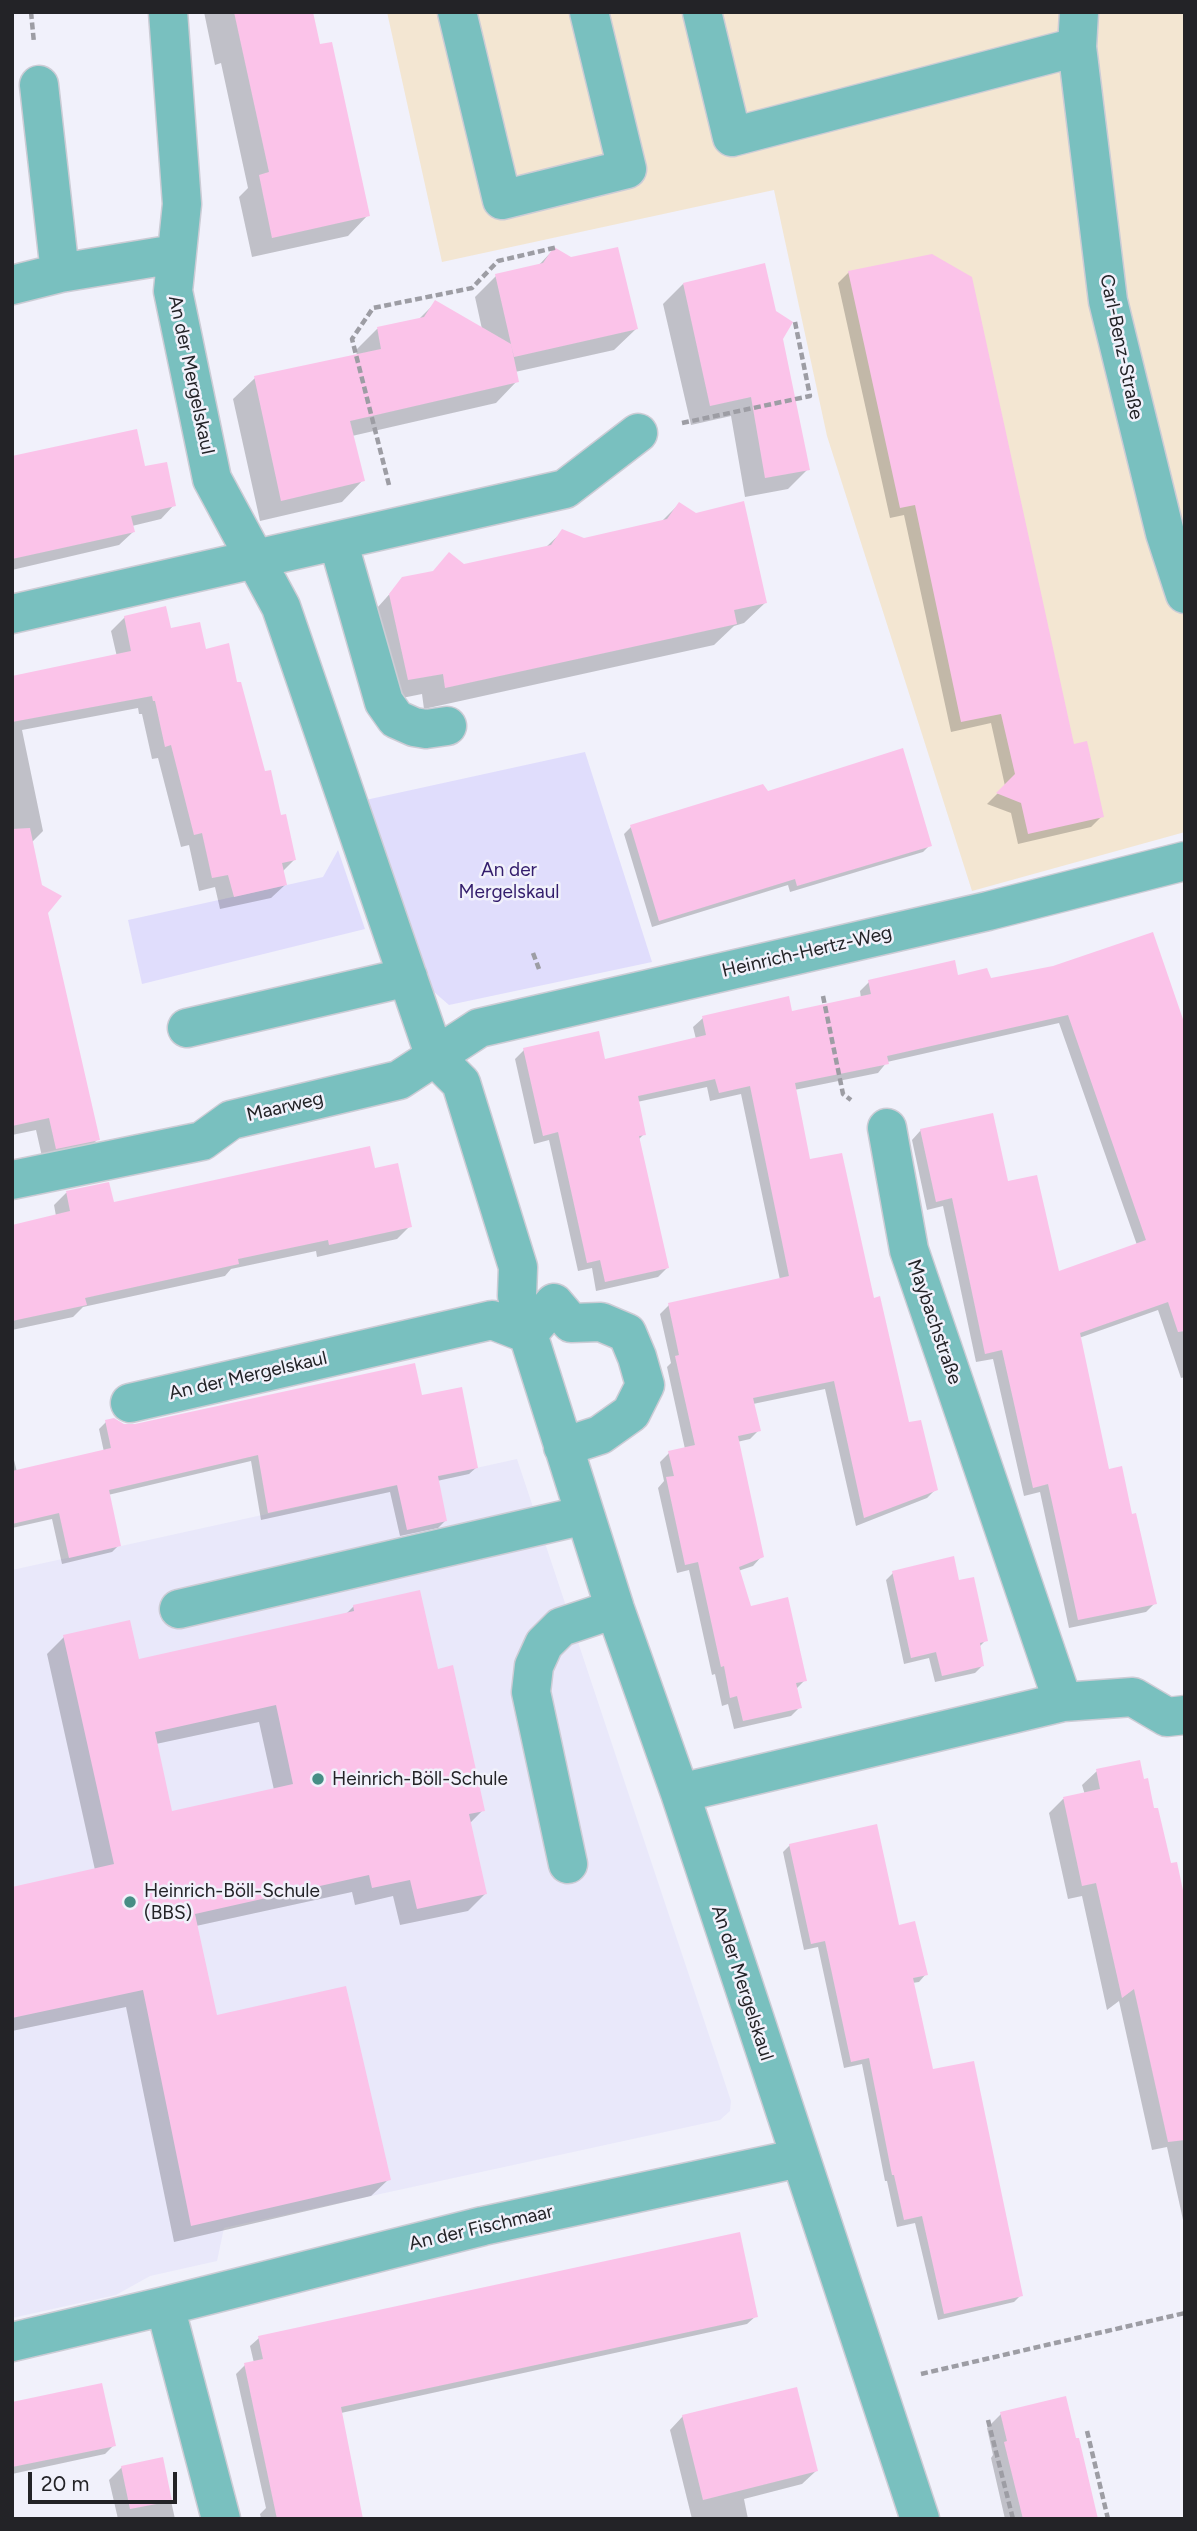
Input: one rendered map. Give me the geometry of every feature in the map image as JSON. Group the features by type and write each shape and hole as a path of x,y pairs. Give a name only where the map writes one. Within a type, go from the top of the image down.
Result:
{"street":[{"name":"An der Mergelskaul","path":"168,12 182,204 173,291 212,480 281,607 435,1057 461,1083 518,1267 517,1296"},
{"path":"457,12 502,200 627,169 589,12"},
{"path":"702,12 732,137 1078,30"},
{"name":"Carl-Benz-Straße","path":"1078,30 1108,301 1165,533 1185,594"},
{"path":"39,85 60,273"},
{"path":"12,285 60,273 175,254"},
{"path":"12,614 565,489 638,433"},
{"path":"338,541 384,702 397,719 414,727 426,729 447,726"},
{"name":"Heinrich-Hertz-Weg","path":"435,1057 479,1028 988,911 1185,861"},
{"path":"187,1028 408,977"},
{"name":"Maarweg","path":"12,1180 202,1141 231,1120 399,1080 435,1057"},
{"name":"Maybachstraße","path":"887,1128 909,1250 1063,1702"},
{"path":"528,1334 554,1303 571,1323 601,1322 627,1333 637,1357 645,1385 631,1413 600,1435 563,1447"},
{"name":"An der Mergelskaul","path":"130,1403 492,1320 528,1334 615,1609 680,1793 920,2519"},
{"path":"179,1609 585,1515"},
{"path":"568,1864 531,1692 534,1666 544,1644 561,1627 615,1609"},
{"path":"680,1793 1063,1702 1133,1698 1167,1717 1185,1714"},
{"name":"An der Fischmaar","path":"12,2342 483,2227 800,2158"},
{"path":"165,2306 221,2519"}],"path":[{"path":"400,526 352,339 373,307 472,288 498,261 558,247"},
{"path":"638,433 810,396 795,322"},
{"path":"814,951 843,1094 887,1128"},
{"path":"875,2385 1185,2313"},
{"path":"988,2420 1013,2519"},
{"path":"1087,2431 1108,2519"}],"shaded area":[{"path":"387,12 1185,12 1185,832 972,891 827,436 774,190 442,262"},
{"name":"Heinrich-Böll-Schule","path":"517,1459 731,2101 730,2111 720,2120 224,2228 217,2261 150,2276 116,2295 12,2318 12,1570"}],"green space":[{"name":"An der Mergelskaul","path":"585,752 652,962 449,1005 418,978 361,801"},
{"path":"338,850 365,929 142,984 128,920 323,877"}],"building":[{"path":"234,12 313,12 320,44 332,42 370,216 272,238 259,175 269,172"},
{"path":"554,247 571,257 618,247 638,329 514,357 495,274 543,263"},
{"path":"932,254 972,277 1074,744 1087,741 1104,817 1028,834 1021,803 996,793 1015,774 1001,714 961,722 915,505 900,508 848,271"},
{"path":"765,263 776,311 793,322 783,339 810,470 765,478 751,397 710,406 683,283"},
{"path":"435,300 511,344 519,382 350,421 365,481 281,501 254,376 381,349 377,327 424,317"},
{"path":"137,429 145,466 167,462 176,506 131,516 135,532 12,559 12,456"},
{"path":"744,501 767,603 734,610 737,624 445,688 443,674 408,680 389,594 402,577 433,571 449,552 464,564 551,545 562,529 584,538 667,519 679,502 696,513"},
{"path":"166,606 171,628 200,622 206,649 229,643 237,682 241,682 265,771 271,770 281,815 286,814 296,860 282,863 287,885 234,897 228,875 212,878 202,833 194,835 171,745 165,747 152,696 12,722 12,676 131,651 124,616"},
{"path":"903,748 932,846 797,886 795,879 659,921 630,825 763,784 768,791"},
{"path":"30,828 42,885 62,896 48,913 100,1140 56,1149 49,1118 12,1126 12,829"},
{"path":"1153,932 1185,1025 1185,1331 1178,1332 1168,1302 1080,1333 1109,1469 1122,1466 1132,1514 1136,1513 1157,1604 1078,1620 1048,1484 1033,1488 1002,1350 985,1354 952,1198 936,1202 920,1129 993,1113 1008,1181 1037,1175 1059,1271 1146,1240 1068,1015 887,1056 889,1064 795,1083 810,1159 842,1153 874,1298 880,1296 909,1422 921,1420 938,1490 864,1518 834,1381 753,1398 761,1431 738,1436 764,1557 739,1567 751,1606 788,1597 807,1681 796,1683 802,1708 743,1721 737,1696 730,1698 724,1666 721,1667 698,1562 685,1565 666,1477 674,1476 668,1451 695,1445 675,1356 679,1355 668,1303 789,1276 750,1086 719,1093 715,1079 638,1096 646,1135 639,1136 669,1268 605,1282 600,1260 587,1263 558,1132 543,1136 523,1048 599,1031 605,1059 706,1035 702,1016 789,996 792,1011 871,994 868,980 955,960 958,975 987,968 991,978 1053,966"},
{"path":"370,1146 375,1168 398,1163 412,1227 329,1245 328,1240 238,1259 239,1264 85,1298 87,1305 12,1321 12,1225 70,1211 66,1191 109,1182 114,1202"},
{"path":"415,1363 422,1395 462,1387 478,1468 438,1476 447,1521 407,1530 397,1485 268,1513 258,1455 109,1490 121,1546 69,1558 59,1513 12,1524 12,1471 111,1448 105,1420 114,1418 124,1424 135,1424"},
{"path":"954,1556 959,1580 974,1577 988,1641 980,1643 984,1666 942,1676 936,1652 911,1658 892,1571"},
{"name":"Heinrich-Böll-Schule (BBS)","path":"420,1590 438,1669 453,1665 485,1811 469,1814 487,1894 417,1909 410,1880 372,1888 369,1875 195,1914 217,2015 346,1986 391,2180 191,2226 143,1990 12,2018 12,1887 114,1864 63,1635 130,1620 139,1659 354,1611 353,1605","holes":["276,1705 293,1784 172,1811 155,1732"]},
{"path":"1140,1760 1144,1779 1148,1778 1154,1808 1158,1808 1171,1863 1177,1862 1185,1900 1185,2140 1168,2142 1134,1989 1122,1998 1096,1883 1082,1886 1063,1797 1100,1789 1096,1769"},
{"path":"877,1824 899,1925 915,1921 928,1975 913,1978 933,2069 974,2061 1023,2296 944,2314 922,2216 904,2220 892,2175 869,2058 851,2062 825,1941 811,1944 789,1844"},
{"path":"740,2232 758,2317 341,2407 363,2519 277,2519 244,2363 263,2359 258,2336"},
{"path":"102,2383 116,2446 12,2467 12,2402"},
{"path":"797,2387 818,2471 703,2500 682,2415"},
{"path":"1066,2396 1098,2519 1023,2519 1004,2442 1007,2441 1000,2412"},
{"path":"163,2457 172,2501 130,2509 121,2466"}],"place":[{"name":"Heinrich-Böll-Schule","path":"318,1779"},
{"name":"Heinrich-Böll-Schule (BBS)","path":"130,1902"}]}
